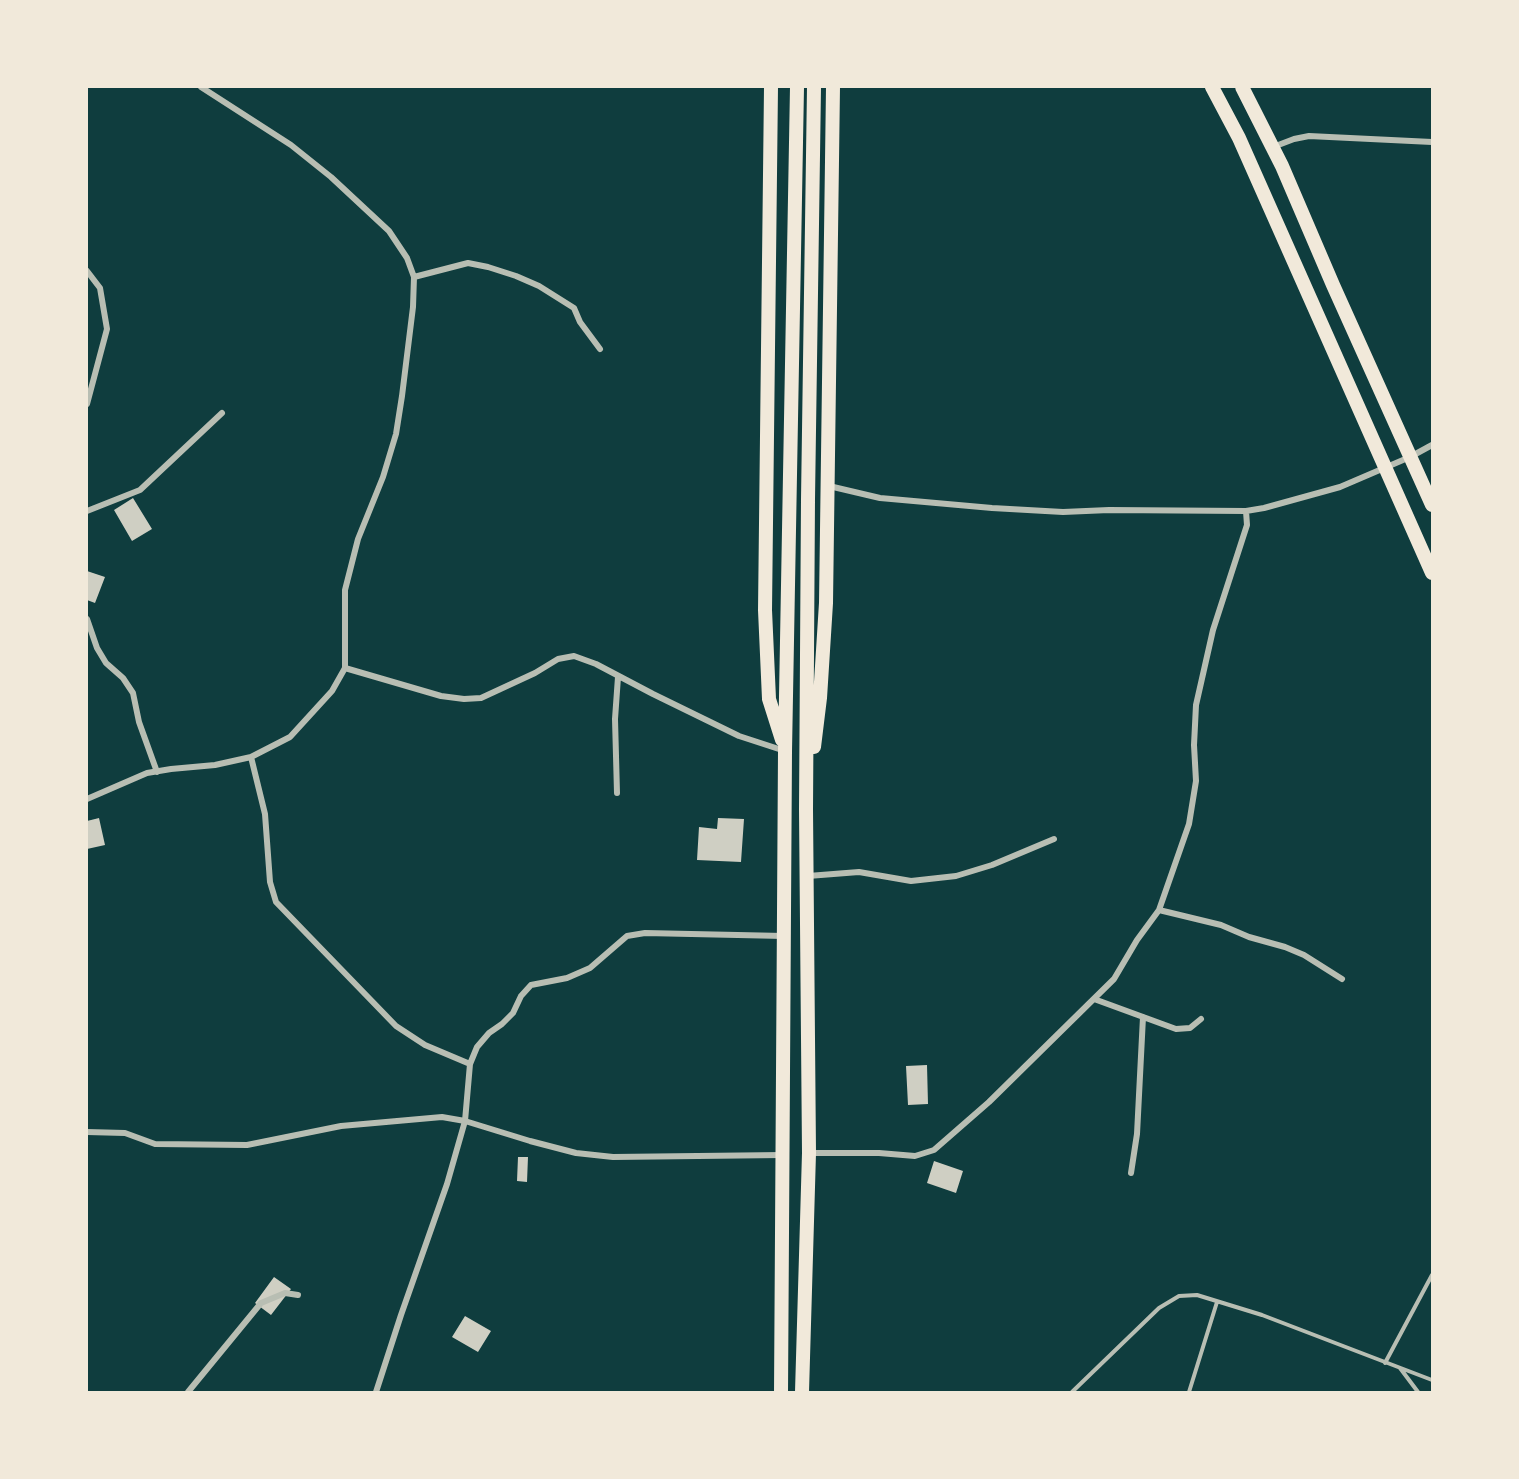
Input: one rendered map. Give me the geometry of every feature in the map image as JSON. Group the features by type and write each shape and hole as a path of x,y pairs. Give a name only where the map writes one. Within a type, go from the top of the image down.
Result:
{"highway":[{"path":"771,87 765,610 769,699 785,752"},
{"path":"781,1392 785,752 797,87"},
{"path":"802,1392 809,1153 806,808 814,87"},
{"path":"806,808 820,698 826,603 833,87"},
{"path":"1212,87 1239,138 1432,573"},
{"path":"1242,87 1272,147 1432,506"}],"street":[{"path":"87,799 157,771 215,765 251,756 290,737 332,691 345,668 345,590 358,539 396,434 413,307 414,277 407,258 389,231 331,177 291,145 201,87"},
{"path":"1272,147 1294,138 1309,136 1432,142"},
{"path":"414,277 468,263 516,276 539,286 574,308 580,322 600,349"},
{"path":"87,271 100,288 107,329 87,404"},
{"path":"87,511 140,490 222,413"},
{"path":"829,486 880,498 992,508 1063,512 1246,511 1340,487 1386,468 1432,445"},
{"path":"809,1153 879,1153 915,1156 934,1150 989,1102 1114,979 1137,940 1159,910 1189,824 1196,781 1194,745 1196,705 1213,630 1245,533 1246,511"},
{"path":"87,619 97,648 106,663 123,678 133,693 139,722 157,771"},
{"path":"345,668 441,696 464,699 481,698 535,673 558,659 574,656 596,664 739,736 785,752"},
{"path":"617,793 615,720 618,676"},
{"path":"251,756 265,814 270,882 276,902 396,1026 425,1045 470,1064"},
{"path":"807,876 859,872 911,881 957,876 992,866 1054,839"},
{"path":"1159,910 1221,925 1249,937 1286,948 1304,955 1342,979"},
{"path":"376,1392 447,1184 465,1120 470,1064 477,1047 489,1033 513,1013 521,996 531,985 567,978 590,968 627,936 645,933 784,936"},
{"path":"1094,999 1176,1029 1190,1028 1201,1019"},
{"path":"1131,1173 1137,1134 1143,1017"},
{"path":"87,1132 125,1133 165,1145 248,1144 341,1126 442,1117 465,1120 576,1153 613,1157 782,1155"},
{"path":"188,1392 261,1303 285,1293 298,1295"}],"lane":[{"path":"1385,1363 1432,1275"},
{"path":"1072,1392 1160,1308 1179,1296 1197,1295 1262,1316 1432,1380"},
{"path":"1189,1392 1217,1302"},
{"path":"1399,1368 1418,1392"}],"building":[{"path":"133,498 152,529 132,541 114,510"},
{"path":"87,571 105,577 95,603 87,600"},
{"path":"99,818 105,845 87,849 87,821"},
{"path":"718,818 744,819 741,862 697,860 699,827 717,829"},
{"path":"927,1065 928,1104 908,1105 906,1066"},
{"path":"518,1157 528,1157 527,1182 517,1181"},
{"path":"934,1161 963,1171 956,1193 927,1183"},
{"path":"274,1277 291,1289 271,1315 255,1303"},
{"path":"465,1316 491,1331 478,1352 452,1337"}]}
